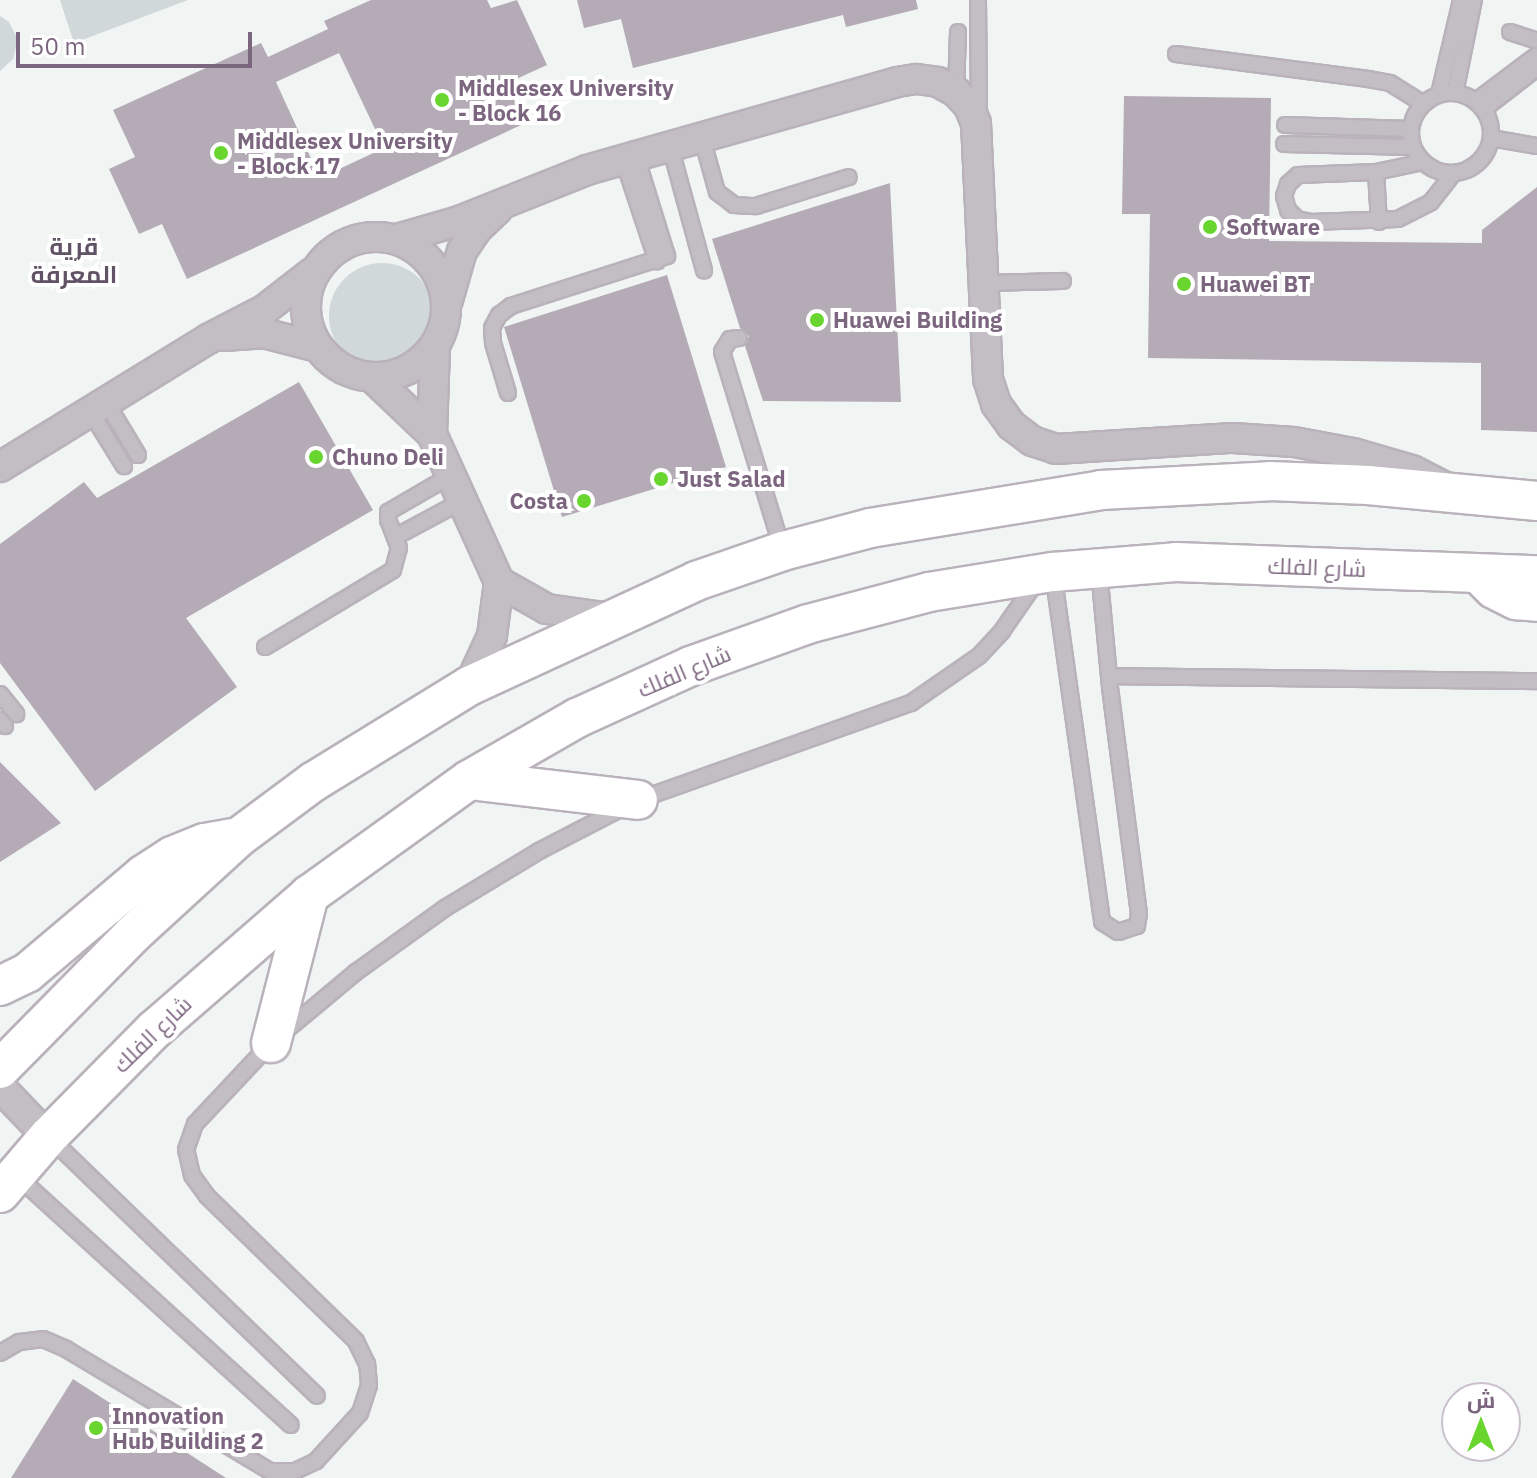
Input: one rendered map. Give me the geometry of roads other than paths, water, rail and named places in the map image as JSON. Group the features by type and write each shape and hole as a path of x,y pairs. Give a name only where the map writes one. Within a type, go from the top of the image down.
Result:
{"street":[{"path":"397,239 459,221 522,194 670,146 907,80 938,82 956,92 969,106 976,123 988,379 996,404 1011,425 1032,441 1056,449 1233,438 1294,442 1353,453 1412,470 1464,495"},
{"path":"432,434 435,346 445,325 447,302 457,263 477,229 496,210 522,194"},
{"path":"0,467 208,339 264,310 314,272 329,254 350,241 373,236 397,239 416,248 432,263 443,281 447,302"},
{"path":"314,272 306,297 307,323 318,347 333,363 352,374 373,378 408,369 435,346"},
{"path":"208,339 263,333 318,347"},
{"path":"373,378 432,434 499,582 492,636 469,686"},
{"path":"0,1069 133,934 239,837 377,740 469,686 696,581 783,551 870,528 1101,490 1270,481 1368,485 1537,501"},
{"name":"شارع الفلك","path":"5,1176 155,1029 309,895 469,780 577,718 691,666 808,624 929,592 1098,567 1176,562 1537,575"},
{"path":"1476,572 1494,589 1516,600 1537,602"},
{"path":"499,582 547,609 611,618"},
{"path":"469,780 638,800"},
{"path":"0,986 27,973 143,875 172,856 205,843 239,837"},
{"path":"271,1043 309,895"},
{"path":"0,1087 48,1137"}],"lane":[{"path":"976,123 981,103 978,0"},
{"path":"1439,94 1461,0"},
{"path":"1455,93 1474,0"},
{"path":"956,92 958,32"},
{"path":"1510,32 1537,41"},
{"path":"1176,54 1368,79 1399,87 1423,104"},
{"path":"1480,105 1537,55"},
{"path":"1480,105 1537,68"},
{"path":"1455,93 1480,105 1491,138 1485,155 1472,167 1454,173 1437,171 1423,162 1413,147 1410,129 1423,104 1439,94 1455,93"},
{"path":"1285,125 1410,129"},
{"path":"702,138 717,192 734,205 756,206 849,177"},
{"path":"1491,138 1537,146"},
{"path":"1284,144 1413,147"},
{"path":"670,146 704,270"},
{"path":"508,393 493,343 492,328 499,315 511,306 657,261 630,158"},
{"path":"1423,162 1376,172 1298,175 1288,184 1284,196 1288,210 1297,219 1379,222 1415,212 1445,189 1454,173"},
{"path":"1376,172 1379,222"},
{"path":"985,283 1063,281"},
{"path":"739,338 730,339 722,352 783,551"},
{"path":"98,406 138,455"},
{"path":"98,406 124,466"},
{"path":"265,647 393,570 398,560 388,512 456,488"},
{"path":"395,537 456,488"},
{"path":"1047,573 1102,922 1118,932 1137,926 1139,914 1098,567"},
{"path":"0,1353 19,1342 43,1339 66,1349 270,1471 295,1471 316,1461 360,1413 369,1385 367,1364 356,1341 207,1196 192,1175 186,1150 195,1124 271,1043 356,972 445,908 539,851 638,800 923,697 957,674 987,648 1047,573"},
{"path":"1109,676 1537,681"},
{"path":"0,694 16,714"},
{"path":"48,1137 317,1396"},
{"path":"5,1176 291,1425"}],"place":[{"name":"Middlesex University - Block 16","path":"442,100"},
{"name":"Middlesex University - Block 17","path":"221,153"},
{"name":"Software","path":"1210,227"},
{"name":"Huawei BT","path":"1184,284"},
{"name":"Huawei Building","path":"817,320"},
{"name":"Chuno Deli","path":"316,457"},
{"name":"Just Salad","path":"661,479"},
{"name":"Costa","path":"584,501"},
{"name":"Innovation Hub Building 2","path":"96,1428"}],"district":[{"name":"قرية المعرفة","path":"74,261"}]}
